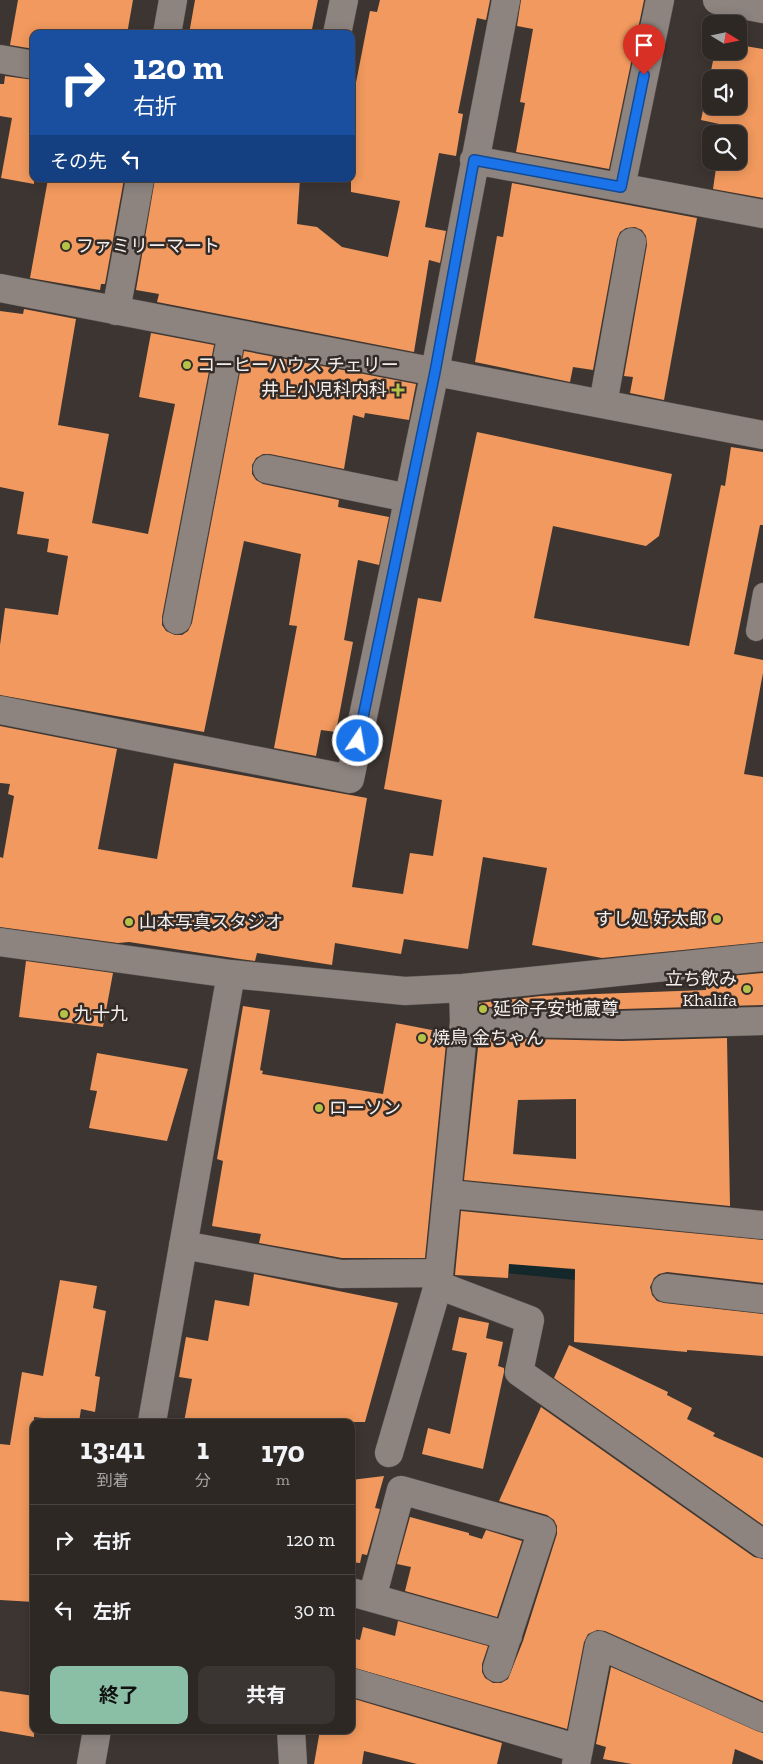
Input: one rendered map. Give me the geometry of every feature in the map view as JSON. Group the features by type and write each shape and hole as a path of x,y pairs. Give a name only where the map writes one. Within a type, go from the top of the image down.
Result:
{"street":[{"path":"168,30 173,0"},
{"path":"338,30 344,0"},
{"path":"0,710 350,779 435,372 506,0"},
{"path":"621,187 660,0"},
{"path":"717,0 763,9"},
{"path":"0,59 30,64"},
{"path":"474,160 763,214"},
{"path":"116,311 139,182"},
{"path":"603,404 632,242"},
{"path":"0,288 763,436"},
{"path":"177,620 232,333"},
{"path":"267,469 408,498"},
{"path":"0,942 231,974 405,991 463,988 763,957"},
{"path":"153,1419 231,974"},
{"path":"390,1452 439,1279 449,1194 464,1022 463,988"},
{"path":"464,1022 622,1025 763,1020"},
{"path":"449,1194 763,1225"},
{"path":"183,1246 341,1274 439,1279 530,1320 519,1372 763,1544"},
{"path":"666,1288 763,1299"},
{"path":"497,1668 508,1636 542,1530 401,1490 362,1595 508,1636"},
{"path":"355,1683 578,1756 599,1645 763,1718"},
{"path":"91,1764 96,1734"},
{"path":"291,1734 293,1764"}],"lane":[{"path":"756,631 763,593"}],"building":[{"path":"18,0 133,0 128,30 30,30 30,48 10,45"},
{"path":"195,0 318,0 312,30 190,30"},
{"path":"380,0 490,0 486,20 477,18 458,113 463,114 456,156 439,153 425,227 446,231 440,263 429,260 414,352 157,302 159,294 136,290 154,182 300,182 297,224 317,227 342,247 388,257 400,201 351,192 351,182 355,182 355,88 370,11 377,12"},
{"path":"521,0 644,0 609,169 516,152 525,103 520,102 533,29 517,26"},
{"path":"748,46 763,49 763,198 713,189 716,170 747,170 747,125 724,125 701,120 702,115 747,115 747,70 711,70 713,60 748,60"},
{"path":"5,76 30,79 30,182 34,182 34,184 1,178 12,118 0,116 0,84 4,84"},
{"path":"47,182 123,182 105,284 101,284 100,290 30,278"},
{"path":"512,183 697,218 664,400 630,393 633,377 624,376 647,245 646,236 642,230 635,227 626,228 620,232 617,239 593,370 573,367 570,382 475,362 497,236 503,237"},
{"path":"24,309 76,319 58,425 109,434 92,523 148,534 175,404 139,397 151,333 214,345 162,617 162,625 166,631 175,635 182,635 188,631 192,623 244,351 416,384 409,420 365,413 364,418 353,415 344,469 270,454 263,454 256,458 252,465 252,474 256,480 263,484 339,500 338,507 389,517 379,565 358,560 344,640 353,642 336,732 321,730 316,756 274,748 297,626 289,625 301,554 244,541 204,732 0,695 0,645 5,608 58,615 68,556 47,552 49,539 17,534 24,492 0,487 0,311 23,314"},
{"path":"477,432 672,474 659,536 646,546 553,526 534,618 689,646 721,485 725,486 731,447 763,452 763,525 760,525 734,654 763,660 763,673 744,774 763,777 763,942 602,958 532,945 547,868 483,857 468,949 404,939 401,954 335,943 332,965 257,953 255,961 129,942 118,943 0,927 0,857 3,858 14,796 8,794 10,784 0,783 0,726 117,749 98,849 157,859 174,763 367,798 352,887 403,894 410,853 433,856 442,800 384,789 418,598 441,602"},
{"path":"26,961 113,973 103,1027 19,1017"},
{"path":"763,973 763,1005 622,1009 479,1007 479,1003 541,996 706,990 707,978"},
{"path":"243,1006 270,1010 260,1070 263,1071 262,1074 383,1094 396,1023 447,1033 425,1258 342,1258 259,1243 261,1234 212,1226 223,1161 217,1159"},
{"path":"479,1038 622,1041 727,1038 730,1206 464,1180","holes":["576,1099 576,1159 513,1154 518,1100"]},
{"path":"97,1053 188,1069 167,1141 89,1128 97,1091 90,1090"},
{"path":"461,1211 763,1240 763,1283 667,1272 659,1274 654,1278 650,1287 652,1295 657,1301 664,1303 763,1314 763,1356 687,1350 687,1352 574,1342 575,1269 509,1264 508,1278 455,1275"},
{"path":"254,1274 398,1303 365,1422 355,1422 355,1419 185,1419 192,1379 179,1377 186,1337 208,1341 215,1300 249,1306"},
{"path":"60,1280 97,1286 93,1308 106,1311 95,1376 100,1377 95,1412 81,1409 79,1419 34,1417 34,1419 30,1419 30,1602 0,1600 0,1444 10,1445 22,1372 43,1376"},
{"path":"459,1317 489,1323 486,1338 503,1342 498,1366 504,1368 504,1372 483,1469 422,1454 428,1428 450,1434 467,1353 452,1350"},
{"path":"569,1345 668,1392 667,1395 692,1408 687,1419 715,1433 713,1436 763,1458 763,1525 554,1378"},
{"path":"541,1407 754,1557 763,1559 763,1701 605,1631 597,1630 588,1634 584,1642 567,1729 355,1668 355,1639 360,1640 363,1627 395,1636 398,1621 488,1646 482,1664 482,1672 485,1678 493,1683 501,1683 508,1679 523,1641 557,1534 557,1526 554,1520 547,1515 499,1501"},
{"path":"384,1476 375,1508 380,1509 367,1555 362,1554 360,1563 355,1562 355,1480"},
{"path":"410,1517 469,1533 469,1535 482,1539 486,1530 522,1541 497,1617 405,1591 411,1567 397,1564"},
{"path":"611,1667 763,1733 763,1761 735,1749 732,1764 632,1764 603,1759 606,1747 596,1744"},
{"path":"0,1691 30,1695 30,1734 34,1734 34,1737 0,1731"},
{"path":"355,1699 502,1743 497,1764 417,1764 364,1751 362,1764 314,1764 319,1734 355,1734"}],"waterway":[{"path":"496,1267 586,1276"}],"place":[{"name":"ファミリーマート","path":"66,246"},
{"name":"コーヒーハウス チェリー","path":"187,365"},
{"name":"井上小児科内科","path":"398,390"},
{"name":"すし処 好太郎","path":"717,919"},
{"name":"山本写真スタジオ","path":"129,922"},
{"name":"立ち飲み Khalifa","path":"747,989"},
{"name":"延命子安地蔵尊","path":"483,1009"},
{"name":"九十九","path":"64,1014"},
{"name":"焼鳥 金ちゃん","path":"422,1038"},
{"name":"ローソン","path":"319,1108"}],"route":[{"path":"358,741 435,372 474,160 621,187 644,75"}]}
